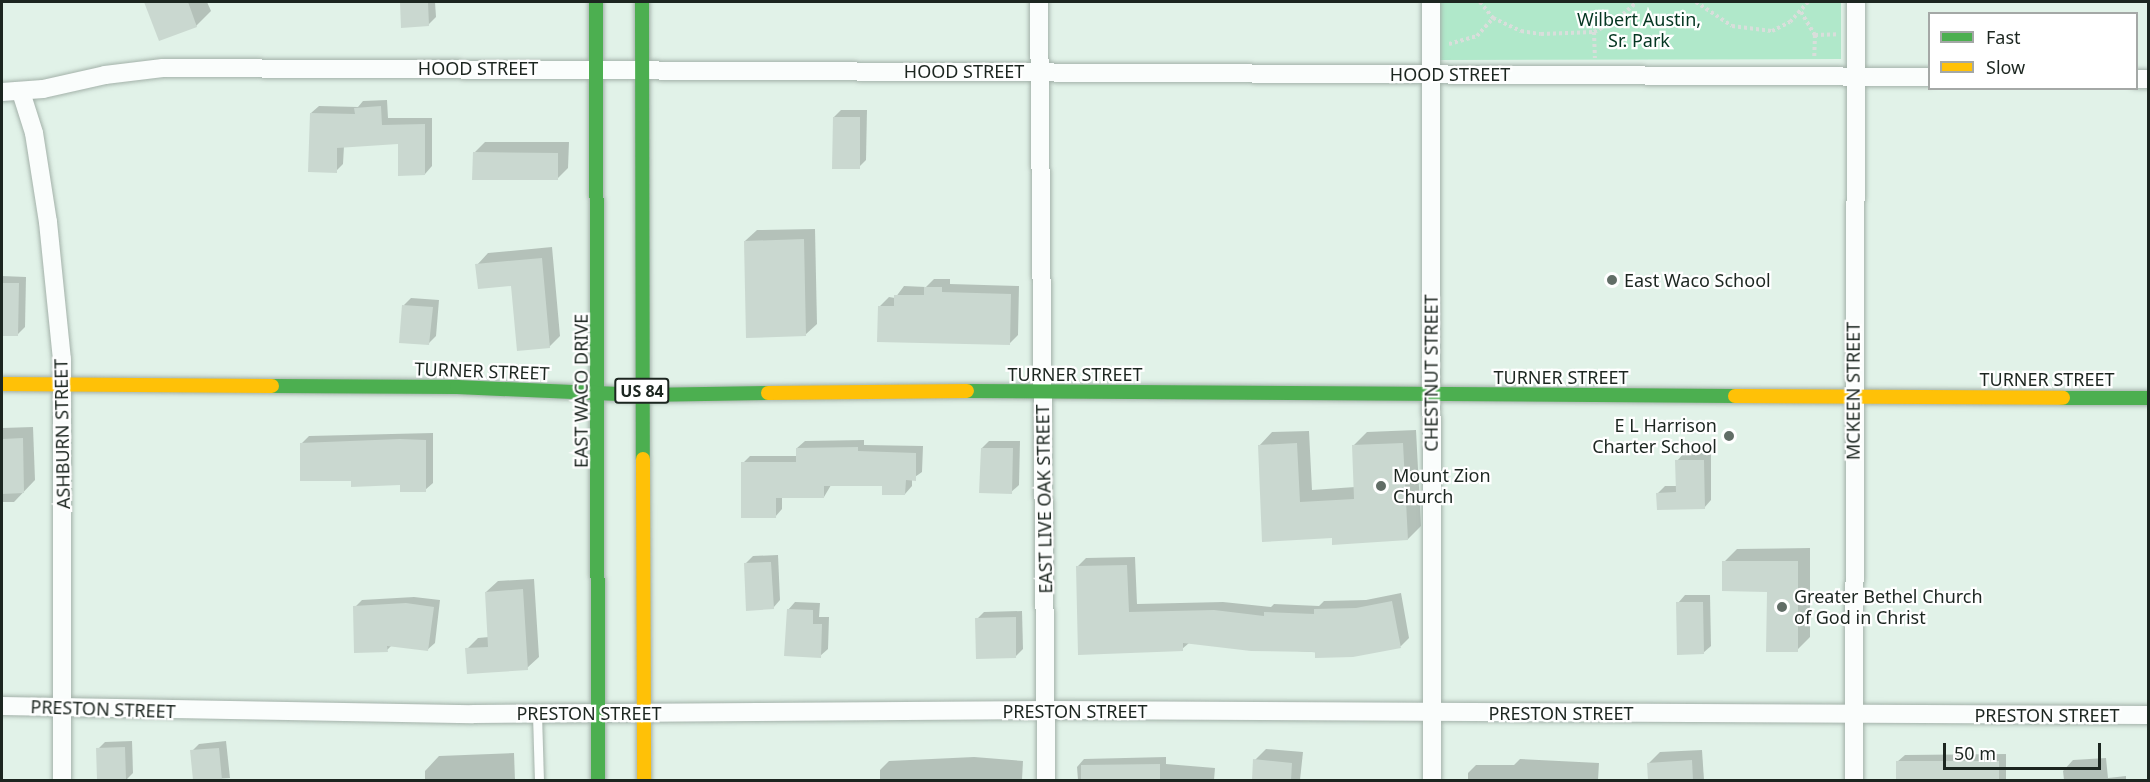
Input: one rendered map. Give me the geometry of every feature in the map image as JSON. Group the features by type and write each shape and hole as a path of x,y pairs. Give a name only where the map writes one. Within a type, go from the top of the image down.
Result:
{"street":[{"name":"EAST WACO DRIVE","path":"596,2 599,393 598,780"},
{"name":"US 84","path":"642,2 644,780"},
{"name":"EAST LIVE OAK STREET","path":"1039,2 1046,780"},
{"name":"CHESTNUT STREET","path":"1431,2 1432,780"},
{"name":"MCKEEN STREET","path":"1854,780 1852,396 1856,2"},
{"name":"HOOD STREET","path":"2,92 21,92 163,68 1040,71 1431,67 1595,75 1928,77"},
{"name":"ASHBURN STREET","path":"21,92 34,134 48,222 62,384 62,780"},
{"name":"TURNER STREET","path":"2,384 457,387 642,395 1043,391 2148,398"},
{"name":"PRESTON STREET","path":"2,706 62,709 537,714 1046,710 2148,715"}],"lane":[{"path":"537,714 538,780"}],"path":[{"path":"1480,2 1493,18 1521,31 1541,34 1594,32 1614,22 1637,2"},
{"path":"1696,2 1732,26 1772,31 1801,12 1808,2"},
{"path":"1801,12 1815,35 1814,76"},
{"path":"1431,67 1448,45 1477,36 1493,18"},
{"path":"1594,32 1595,75"}],"green space":[{"name":"Wilbert Austin, Sr. Park","path":"1436,2 1841,2 1841,59 1436,60"}],"building":[{"path":"144,2 188,2 197,27 159,41"},
{"path":"400,2 428,2 429,26 401,28"},
{"path":"381,106 382,125 425,124 425,175 398,176 398,144 337,148 337,173 308,172 310,113 355,114 354,108"},
{"path":"833,117 860,117 860,169 832,169"},
{"path":"473,152 558,153 558,180 472,180"},
{"path":"804,239 806,336 746,338 744,241"},
{"path":"542,258 550,348 517,351 511,286 478,289 475,264"},
{"path":"2,283 19,283 18,336 2,336"},
{"path":"924,287 942,287 942,292 1011,294 1010,345 877,342 878,306 894,306 894,295 924,295"},
{"path":"402,305 433,307 429,345 399,343"},
{"path":"23,438 24,493 2,494 2,439"},
{"path":"426,440 426,492 400,492 400,485 351,487 351,481 300,481 300,443"},
{"path":"1297,443 1300,502 1354,499 1352,445 1403,443 1408,540 1332,545 1332,538 1262,542 1258,445"},
{"path":"858,447 858,451 916,453 916,481 906,480 905,495 882,495 882,486 824,486 824,498 776,498 776,518 741,518 741,462 796,462 796,448"},
{"path":"981,448 1013,448 1012,494 979,493"},
{"path":"1675,460 1704,460 1705,509 1657,510 1656,493 1676,492"},
{"name":"Greater Bethel Church of God in Christ","path":"1722,561 1798,561 1798,652 1766,652 1767,592 1722,591"},
{"path":"771,562 774,609 746,611 744,563"},
{"path":"1127,565 1129,612 1214,610 1264,616 1264,612 1314,614 1314,609 1356,608 1392,601 1401,648 1353,657 1315,658 1315,652 1251,651 1183,643 1183,651 1078,655 1076,566"},
{"path":"523,589 528,670 467,674 465,648 488,647 485,592"},
{"path":"1676,602 1703,602 1704,654 1677,655"},
{"path":"406,603 434,607 428,651 387,646 388,652 354,653 353,606"},
{"path":"787,609 813,610 813,624 822,624 821,658 784,656"},
{"path":"1016,617 1016,658 976,659 975,618"},
{"path":"125,747 126,780 97,780 96,748"},
{"path":"219,748 222,780 193,780 190,750"},
{"path":"1253,759 1292,763 1291,780 1252,780"},
{"path":"1692,760 1693,780 1648,780 1647,763"},
{"path":"1896,761 1999,761 1999,780 1896,780"},
{"path":"1160,764 1160,780 1081,780 1081,765"}],"traffic: fast":[{"path":"596,2 598,780"},
{"path":"642,2 643,459"},
{"path":"272,386 457,387 642,395 768,393"},
{"path":"967,391 1735,396"},
{"path":"2063,398 2148,398"}],"traffic: slow":[{"path":"2,384 272,386"},
{"path":"768,393 967,391"},
{"path":"1735,396 2063,398"},
{"path":"643,459 644,780"}],"place":[{"name":"East Waco School","path":"1612,280"},
{"name":"E L Harrison Charter School","path":"1729,436"},
{"name":"Mount Zion Church","path":"1381,486"},
{"name":"Greater Bethel Church of God in Christ","path":"1782,607"}]}
